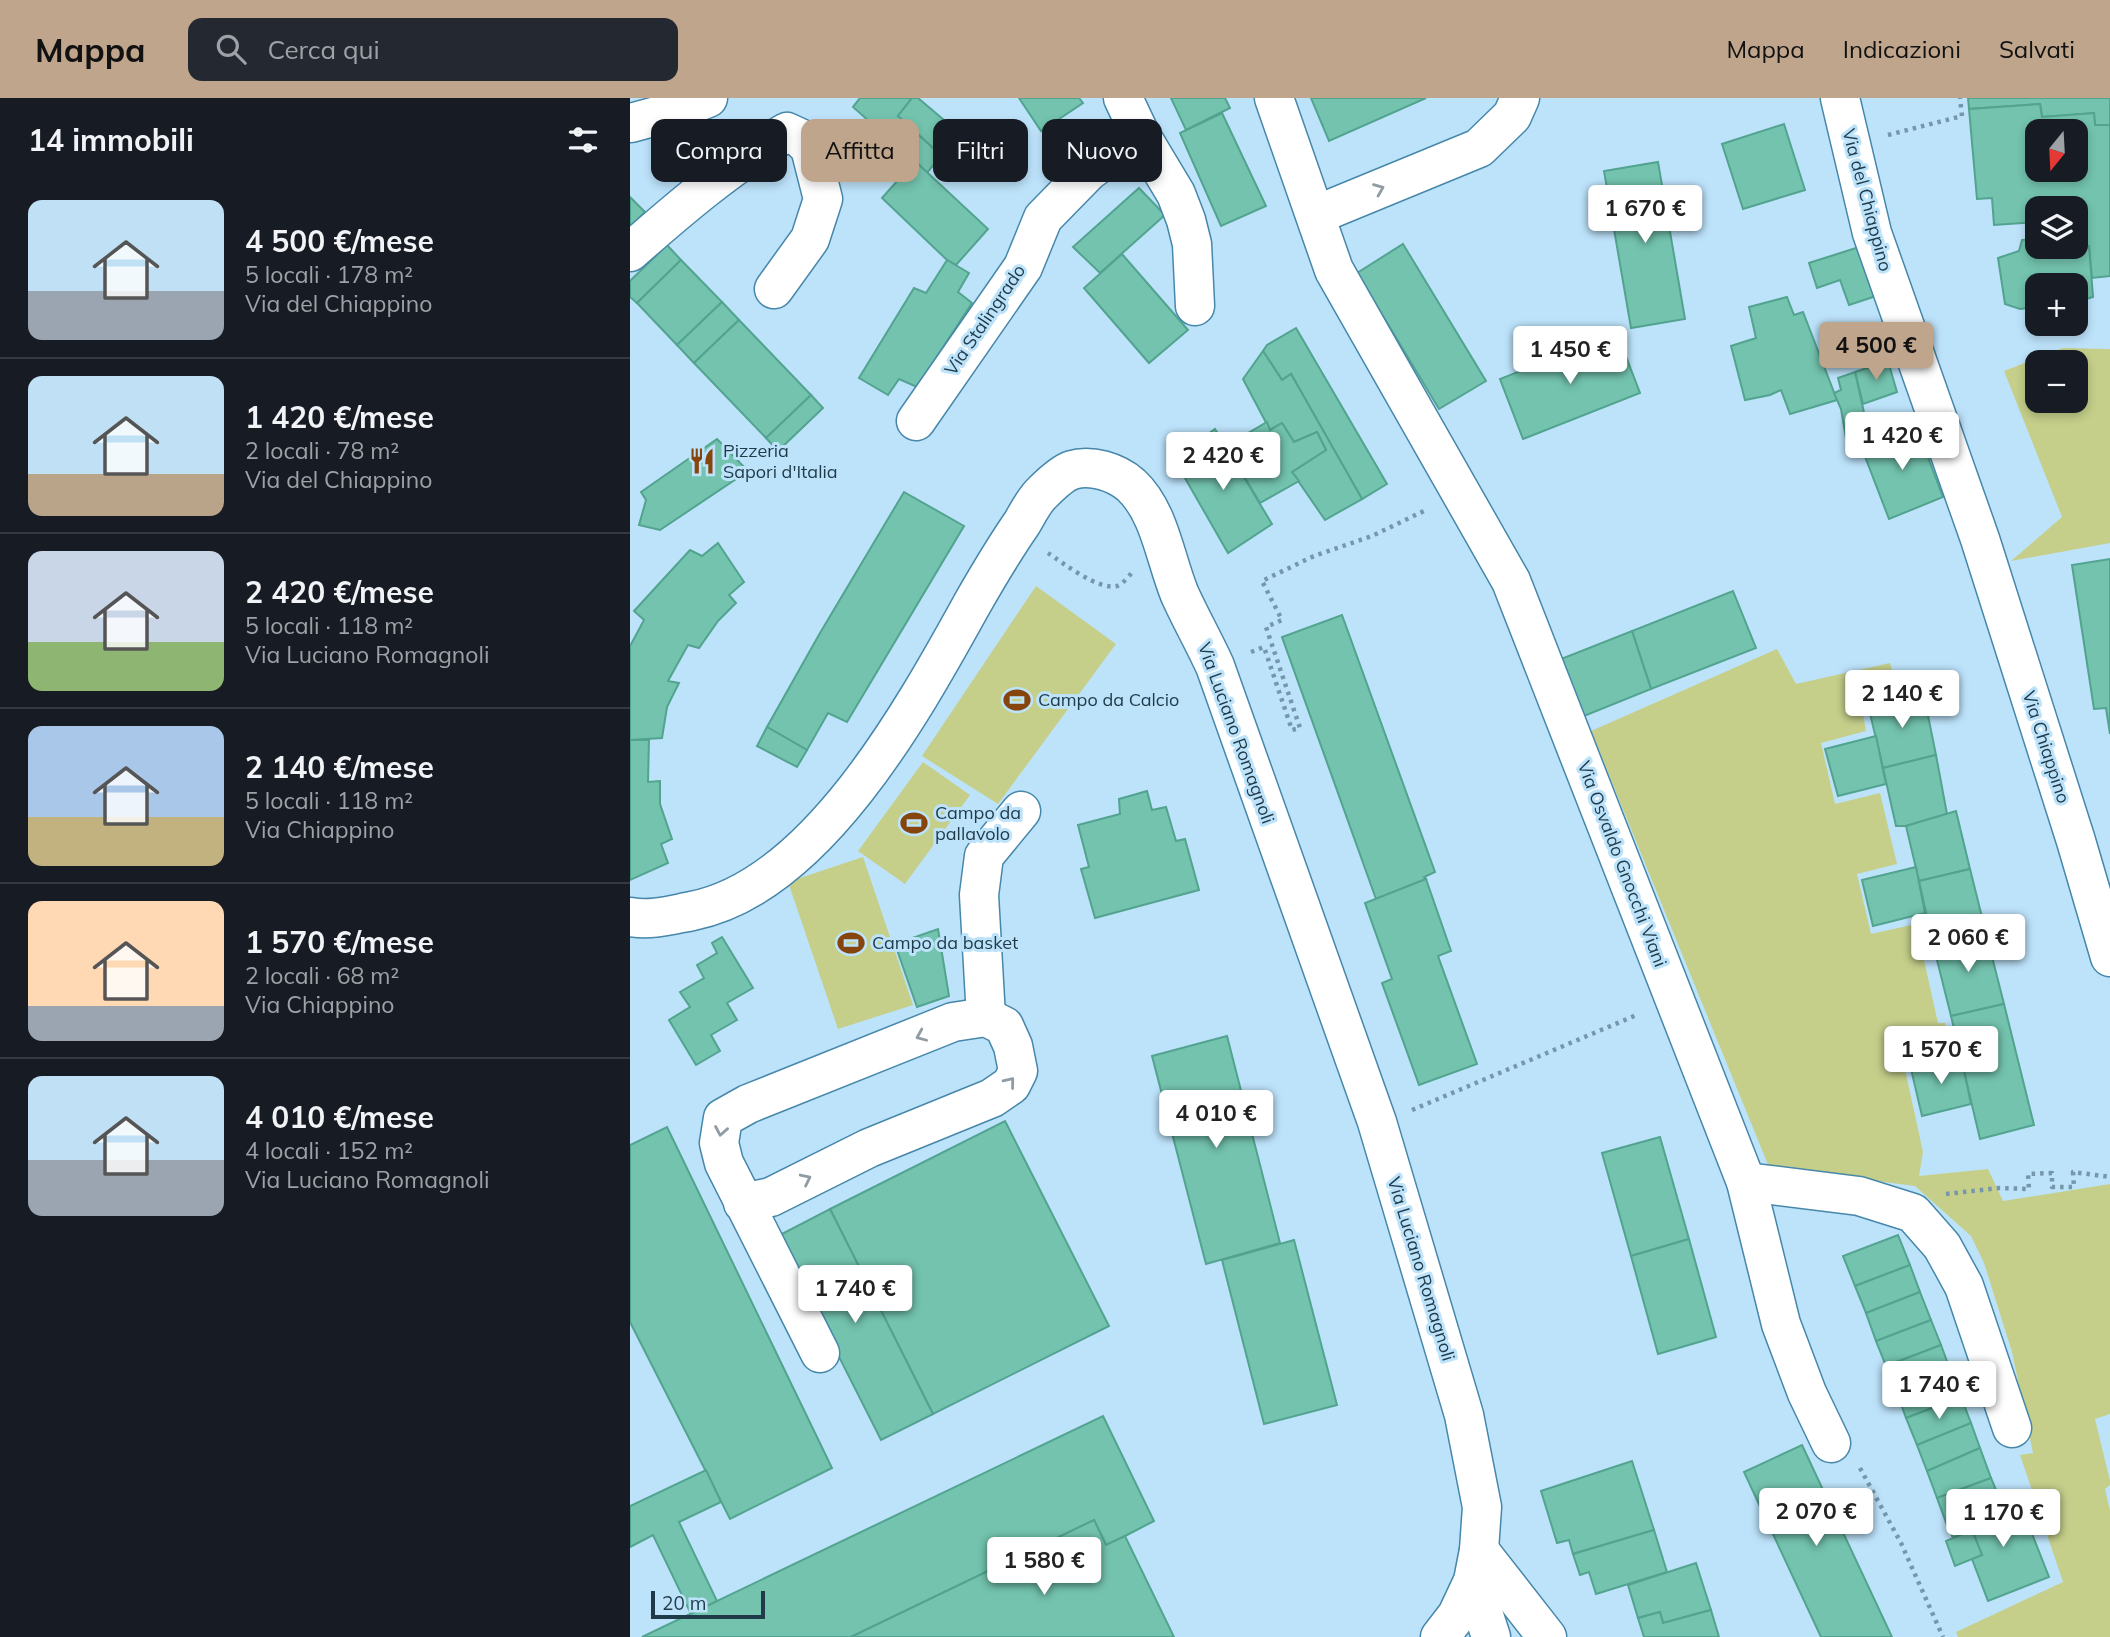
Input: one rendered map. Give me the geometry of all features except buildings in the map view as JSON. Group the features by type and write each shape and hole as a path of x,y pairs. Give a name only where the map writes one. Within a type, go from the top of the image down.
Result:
{"street":[{"path":"638,115 675,111 708,98"},
{"path":"1123,98 1133,119"},
{"name":"Via Osvaldo Gnocchi Viani","path":"1274,98 1334,270 1511,581 1746,1182 1781,1324 1830,1443"},
{"path":"1316,215 1479,148 1512,116 1520,98"},
{"name":"Via del Chiappino","path":"1840,98 1872,233 1980,539"},
{"path":"630,252 742,158 787,132 800,138 810,148 823,199 810,239 774,289"},
{"path":"1162,171 1176,194 1192,244 1195,306"},
{"name":"Via Stalingrado","path":"916,421 1023,267 1043,218 1078,182"},
{"name":"Via Luciano Romagnoli","path":"630,916 644,920 709,908 731,899 770,876 843,808 875,764 945,653 993,566 1041,494 1071,470 1091,468 1118,475 1133,486 1148,506 1180,593 1215,666 1377,1122 1464,1415 1482,1507 1476,1566 1457,1615 1440,1637"},
{"name":"Via Chiappino","path":"1980,539 2110,957"},
{"path":"986,1017 979,895 984,856 1021,811"},
{"path":"743,1203 771,1197 869,1148 992,1098 1011,1085 1018,1071 1013,1046 1004,1026 986,1017 953,1022 748,1104 723,1118 719,1143 724,1163 743,1203 820,1353"},
{"path":"1746,1182 1859,1196 1913,1213 1942,1246 1964,1286 2012,1428"},
{"path":"1476,1566 1491,1637"},
{"path":"1476,1566 1547,1637"}],"path":[{"path":"1851,145 1962,116 1960,98"},
{"path":"1215,666 1264,647 1292,730 1300,728 1266,627 1282,620 1262,581 1314,556 1372,536 1411,518"},
{"path":"1043,550 1078,573 1104,585 1120,585 1135,570"},
{"path":"1406,1112 1649,1010"},
{"path":"1913,1213 1939,1195 2000,1188 2029,1189 2028,1174 2052,1173 2052,1187 2074,1187 2073,1172 2110,1177"},
{"path":"1830,1443 1854,1458 1901,1543 1943,1637"}],"green space":[{"path":"2110,349 2110,543 2011,561 2062,517 2004,371 2025,363 2025,413 2088,413 2088,350 2058,350"},
{"name":"Campo da Calcio","path":"1036,586 1116,644 998,804 922,756"},
{"path":"1777,649 1796,684 1890,663 1897,688 1860,697 1866,731 1821,743 1835,804 1880,793 1897,864 1857,874 1871,934 1916,924 1938,1023 1945,1023 1953,1053 1904,1065 1923,1152 1919,1176 1988,1169 2003,1201 2110,1184 2110,1414 2095,1419 2110,1481 2110,1485 2105,1489 2110,1511 2110,1637 1958,1637 1956,1632 2063,1582 2020,1455 2033,1453 2012,1352 1984,1263 1971,1236 1915,1186 1769,1167 1591,731"},
{"name":"Campo da pallavolo","path":"923,762 970,795 905,884 858,851"},
{"name":"Campo da basket","path":"863,857 913,1005 838,1029 788,882"}],"place":[{"name":"Pizzeria Sapori d'Italia","path":"702,461"},
{"name":"Campo da Calcio","path":"1017,700"},
{"name":"Campo da pallavolo","path":"914,823"},
{"name":"Campo da basket","path":"851,943"}]}
